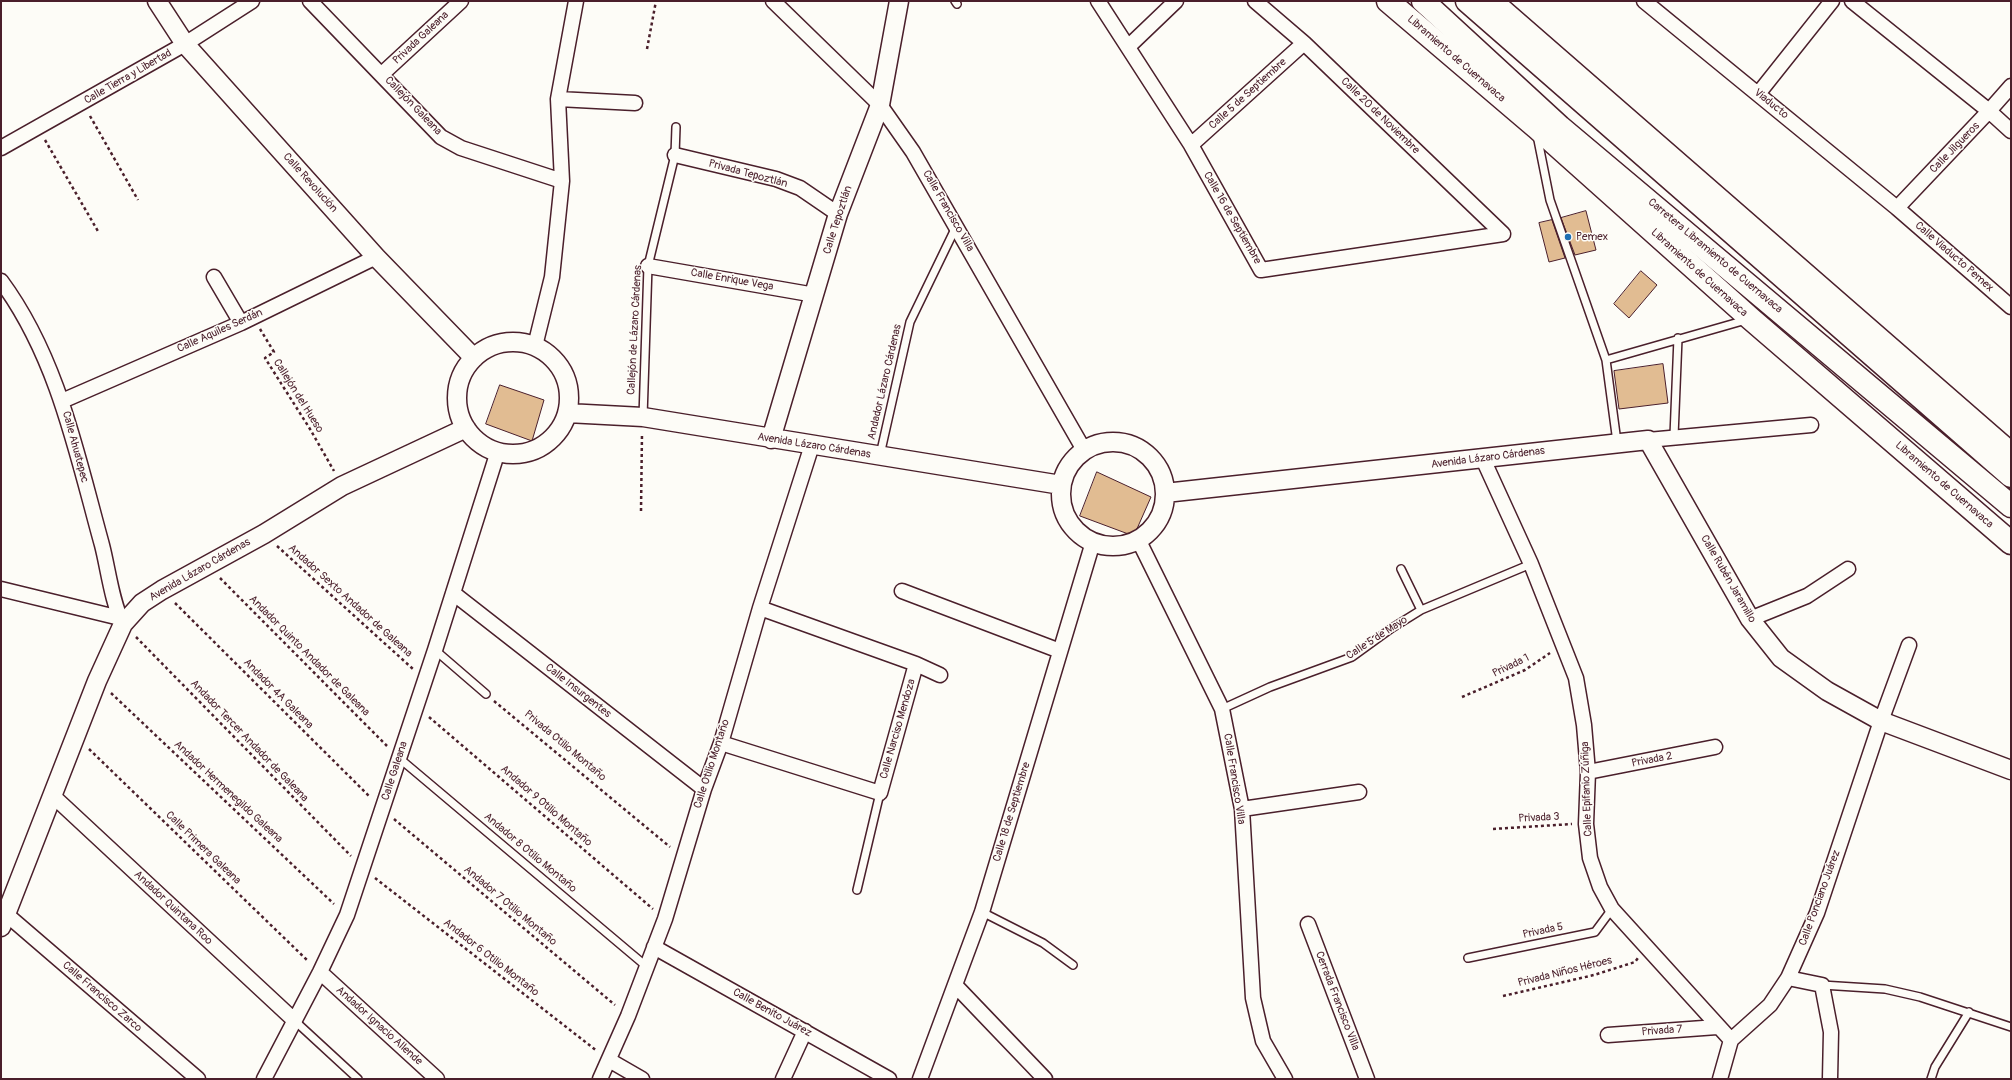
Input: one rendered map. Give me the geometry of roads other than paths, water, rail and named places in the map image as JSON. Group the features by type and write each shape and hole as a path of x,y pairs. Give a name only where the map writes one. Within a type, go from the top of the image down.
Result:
{"main road":[{"name":"Libramiento de Cuernavaca","path":"1388,1 1536,127 1751,319 2011,543"},
{"name":"Carretera Libramiento de Cuernavaca","path":"1423,1 1560,127 2011,506"},
{"path":"1467,1 2011,476"},
{"path":"1491,1 2011,454"}],"street":[{"name":"Calle Revolución","path":"157,1 185,44 376,257 474,358"},
{"name":"Calle Tierra y Libertad","path":"1,148 185,44 252,1"},
{"name":"Callejón Galeana","path":"310,1 441,136 461,148 562,181"},
{"name":"Privada Galeana","path":"382,74 461,1"},
{"path":"534,346 552,277 562,181 558,99 576,1"},
{"name":"Calle Francisco Villa","path":"773,1 880,105 913,152 1084,450"},
{"name":"Calle Tepoztlán","path":"772,439 838,214 880,105 899,1"},
{"name":"Calle 16 de Septiembre","path":"1098,1 1191,145 1261,270 1503,234"},
{"path":"1128,47 1176,1"},
{"name":"Calle 20 de Noviembre","path":"1255,1 1304,43 1503,234"},
{"name":"Viaducto","path":"1644,1 1897,208"},
{"path":"1758,94 1832,1"},
{"path":"1852,1 1989,111 2011,131"},
{"name":"Calle 5 de Septiembre","path":"1191,145 1304,43"},
{"name":"Calle Jilgueros","path":"1897,208 2011,86"},
{"path":"558,99 635,103"},
{"name":"Privada Tepoztlán","path":"675,155 776,179 800,188 838,214"},
{"name":"Calle Viaducto Pemex","path":"1897,208 2011,307"},
{"name":"Calle Aquiles Serdán","path":"62,401 246,320 376,257"},
{"name":"Calle Enrique Vega","path":"648,266 815,295"},
{"path":"214,277 246,320"},
{"name":"Calle Ahuatepec","path":"1,281 18,303 37,340 62,401 121,621"},
{"path":"509,342 522,342 534,346 549,354 560,366 567,381 570,397 567,413 560,429 548,442 533,450 515,454 498,451 480,442 466,428 458,410 458,391 463,373 474,358 484,350 509,342"},
{"name":"Avenida Lázaro Cárdenas","path":"567,413 643,417 879,457 1061,485"},
{"name":"Avenida Lázaro Cárdenas","path":"1165,493 1483,459 1674,436 1811,425"},
{"name":"Avenida Lázaro Cárdenas","path":"3,920 121,621 142,603 162,590 264,534 342,486 466,428"},
{"name":"Calle Rubén Jaramillo","path":"1648,440 1750,619 1781,658 1827,691 1881,721 2011,770"},
{"path":"1111,442 1124,443 1138,448 1149,456 1158,466 1163,480 1165,493 1164,507 1158,520 1149,531 1138,539 1123,545 1108,546 1093,542 1078,533 1067,519 1061,503 1061,485 1069,466 1084,450 1097,444 1111,442"},
{"name":"Calle Otilio Montaño","path":"600,1079 628,1016 664,919 704,789 721,743 760,608 812,445"},
{"name":"Calle Galeana","path":"264,1079 320,972 347,915 364,869 498,451"},
{"name":"Calle Epifanio Zúñiga","path":"1483,459 1531,564 1564,643 1576,678 1584,725 1588,772 1586,824 1590,858 1600,887 1612,909 1717,1027 1731,1040"},
{"name":"Calle Francisco Villa","path":"1138,539 1222,709 1242,809 1253,998 1263,1041 1285,1079"},
{"name":"Calle 18 de Septiembre","path":"920,1079 982,912 1093,542"},
{"path":"1750,619 1807,596 1848,569"},
{"path":"1,589 121,621"},
{"path":"902,591 1060,651"},
{"name":"Calle Insurgentes","path":"453,593 704,789"},
{"name":"Calle Narciso Mendoza","path":"721,743 880,793 916,664 760,608"},
{"name":"Calle Ponciano Juárez","path":"1731,1040 1770,1005 1788,978 1817,914 1881,721 1909,645"},
{"path":"916,664 940,675"},
{"name":"Privada 2","path":"1588,772 1716,747"},
{"path":"1242,809 1360,792"},
{"name":"Andador Quintana Roo","path":"52,795 295,1021"},
{"name":"Calle Francisco Zarco","path":"3,920 198,1079"},
{"name":"Cerrada Francisco Villa","path":"1308,924 1367,1079"},
{"name":"Calle Benito Juárez","path":"654,947 889,1079"},
{"name":"Andador Ignacio Allende","path":"320,972 437,1079"},
{"path":"1788,978 1822,985 1831,1032 1830,1079"},
{"path":"954,985 1045,1079"},
{"name":"Privada 7","path":"1608,1035 1717,1027"},
{"path":"783,1079 805,1031"},
{"path":"1720,1079 1731,1040"},
{"path":"608,1060 642,1079"}],"lane":[{"name":"Callejón de Lázaro Cárdenas","path":"643,417 648,266 675,155 676,127"},
{"path":"1536,127 1550,200 1606,360 1617,442"},
{"name":"Andador Lázaro Cárdenas","path":"879,457 910,322 956,225"},
{"path":"1606,360 1678,338 1751,319"},
{"path":"1674,436 1678,338"},
{"name":"Calle 5 de Mayo","path":"1222,709 1270,687 1352,657 1392,628 1421,610 1531,564"},
{"path":"1401,569 1421,610"},
{"path":"435,650 486,694"},
{"name":"Andador 8 Otilio Montaño","path":"399,758 646,966"},
{"path":"857,890 880,793"},
{"name":"Privada 5","path":"1468,958 1595,932 1612,909"},
{"path":"982,912 1043,943 1073,965"},
{"path":"1822,985 1885,989 1969,1012 2011,1027"},
{"path":"1931,1079 1935,1067 1969,1012"},
{"path":"295,1021 358,1079"}],"place":[{"name":"Pemex","path":"1568,237"}]}
